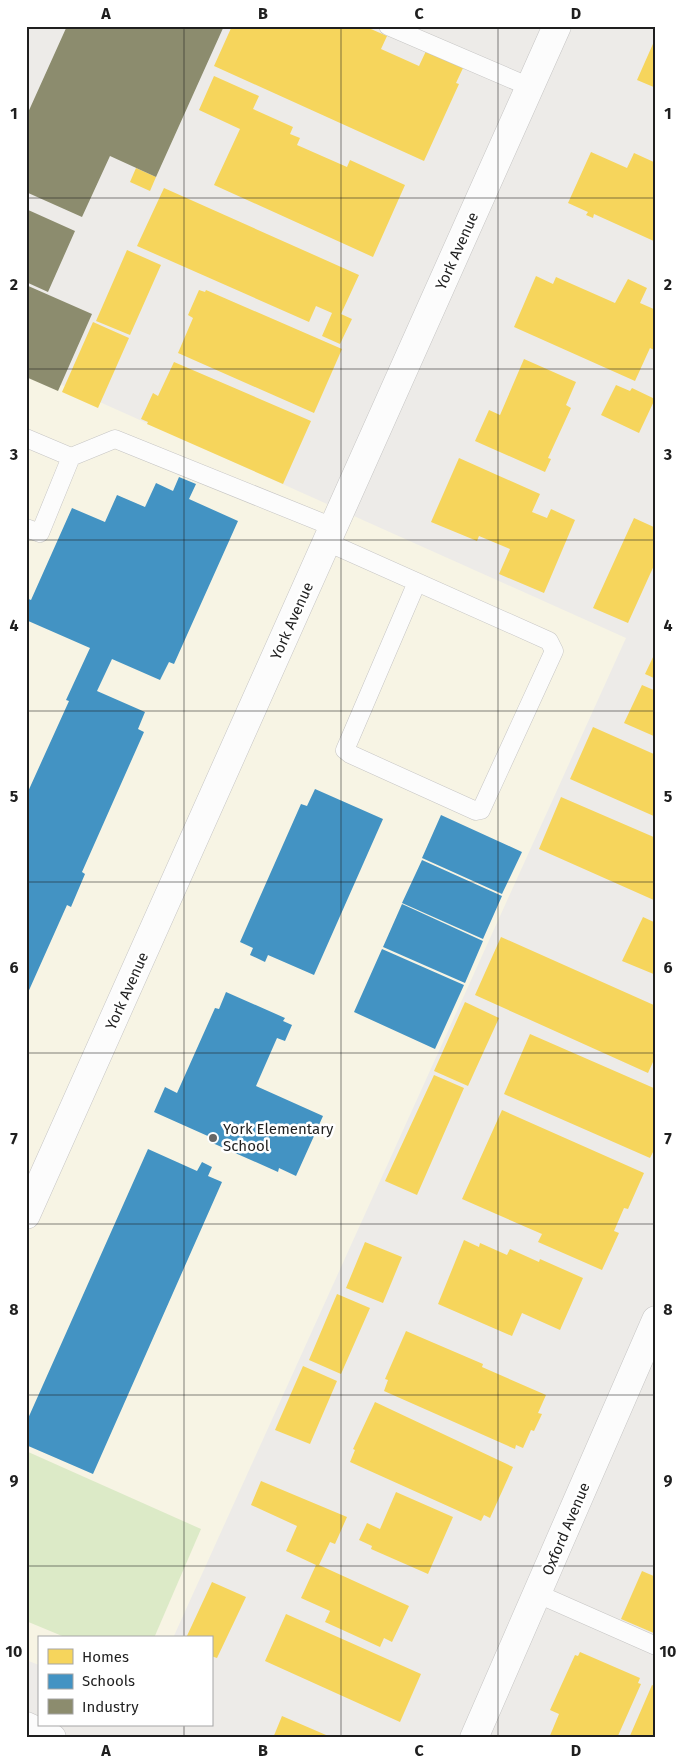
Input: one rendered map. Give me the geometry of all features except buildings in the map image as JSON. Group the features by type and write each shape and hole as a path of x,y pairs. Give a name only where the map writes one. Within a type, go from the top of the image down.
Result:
{"street":[{"name":"York Avenue","path":"26,1215 557,26"},
{"name":"Oxford Avenue","path":"474,1738 656,1320"},
{"path":"26,1726 52,1738"}],"lane":[{"path":"388,26 530,87"},
{"path":"26,438 71,457"},
{"path":"26,528 40,533 71,457 115,438 330,535 418,582 550,641 554,651 480,810 476,811 350,754 345,750 418,582"},
{"path":"538,1594 656,1646"}],"shaded area":[{"name":"York Elementary School","path":"26,369 626,638 174,1636 38,1636 38,1665 26,1660"}],"green space":[{"path":"26,1451 201,1529 155,1636 62,1636 26,1621"}],"place":[{"name":"York Elementary School","path":"213,1138"}]}
